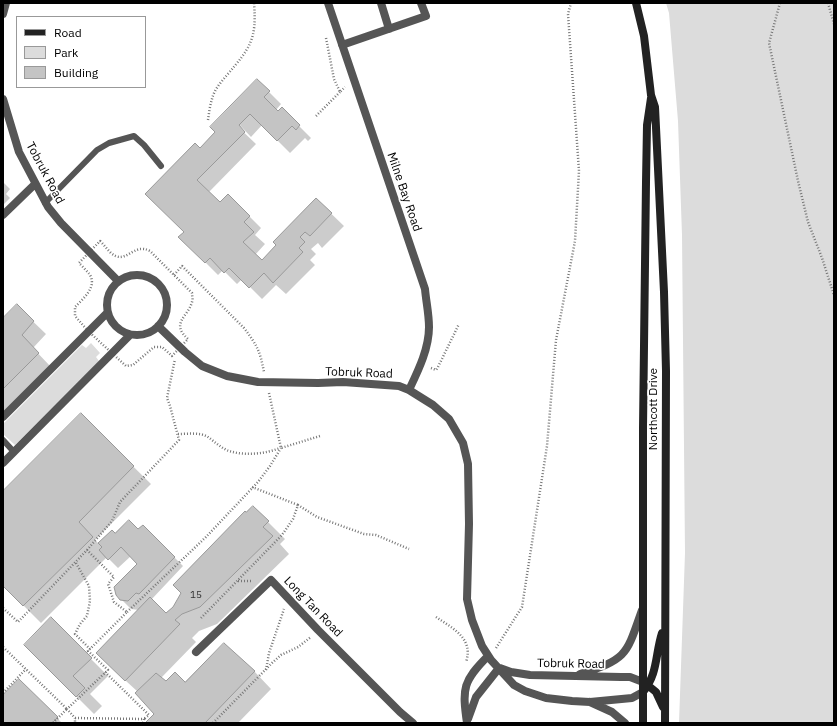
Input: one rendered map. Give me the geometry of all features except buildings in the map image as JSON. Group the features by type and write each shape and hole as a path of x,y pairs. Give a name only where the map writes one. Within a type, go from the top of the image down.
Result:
{"street":[{"path":"3,14 6,3"},
{"name":"Milne Bay Road","path":"328,3 424,289 429,328 421,364 409,390"},
{"path":"381,3 389,29"},
{"path":"342,45 426,16 421,3"},
{"name":"Northcott Drive","path":"636,3 644,36 651,95 655,107 664,292 666,371 665,723"},
{"name":"Northcott Drive","path":"643,723 645,686 643,607 646,182 647,125 651,95"},
{"name":"Tobruk Road","path":"3,99 15,140 35,184 46,203 56,218 118,281"},
{"path":"3,215 35,184"},
{"path":"141,275 148,277 159,284 166,296 167,309 162,321 154,330 142,335 130,335 124,333 114,326 107,313 107,298 112,286 128,276 141,275"},
{"path":"3,417 107,313"},
{"name":"Tobruk Road","path":"158,326 202,366 218,373 247,381 318,383 343,382 399,386 409,390 432,404 449,419 463,443 468,464 467,599 472,620 482,646 488,656 514,686 552,699 572,702 590,702 632,698 645,686 630,677 524,674 499,668"},
{"path":"3,463 130,335"},
{"name":"Long Tan Road","path":"196,652 271,580 318,630 400,712 413,723"},
{"path":"573,676 603,667 621,657 630,645 643,607"},
{"path":"665,625 658,645 654,675 645,686 656,692 660,698 665,713"},
{"path":"467,723 464,698 466,685 474,670 488,656"},
{"path":"467,723 476,697 499,668"},
{"path":"590,702 612,712 625,723"}],"lane":[{"path":"46,203 97,150 109,143 134,136 144,145 161,166"},
{"path":"3,440 14,452"}],"path":[{"path":"208,120 212,98 221,82 246,52 254,34 254,3"},
{"path":"488,656 496,648 522,606 547,446 556,340 575,241 579,171 568,14 571,3"},
{"path":"780,3 769,43 808,222 834,295"},
{"path":"828,3 834,24"},
{"path":"326,37 334,79 340,92"},
{"path":"316,116 354,79"},
{"path":"3,608 18,622 76,562 112,521 120,502 179,440 170,406 166,398 176,360 162,348 154,347 133,365 126,366 111,354 75,316 75,307 91,290 92,282 91,276 79,263 100,241 112,254 119,257 127,256 137,249 144,248 150,251 192,293 192,301 180,324 181,330 188,338 172,356"},
{"path":"90,649 206,537 258,482 281,448 261,354 252,339 244,328 182,266 174,275"},
{"path":"421,364 436,370 459,324"},
{"path":"178,434 206,436 229,451 267,453 320,436"},
{"path":"252,488 298,505 317,518 364,534 376,535 409,549"},
{"path":"201,618 282,535 293,519 298,505"},
{"path":"86,550 114,577 108,584 114,602 127,612"},
{"path":"54,723 108,670 88,651 90,649 75,634 80,624 87,616 90,601 89,586 76,562"},
{"path":"266,670 269,653 284,609 289,614"},
{"path":"436,618 456,630 465,642 467,660 464,665"},
{"path":"213,723 281,655 298,647 311,637 316,642"},
{"path":"3,647 67,709 75,718 75,723"},
{"path":"3,693 26,669"},
{"path":"105,672 149,715 144,719 143,723"},
{"path":"75,718 144,719"}],"green space":[{"path":"666,3 834,3 834,723 679,723 685,553 682,235 678,121 669,13"},
{"path":"91,343 100,353 96,357 99,361 15,445 3,434 3,424 82,345 86,348"}]}
